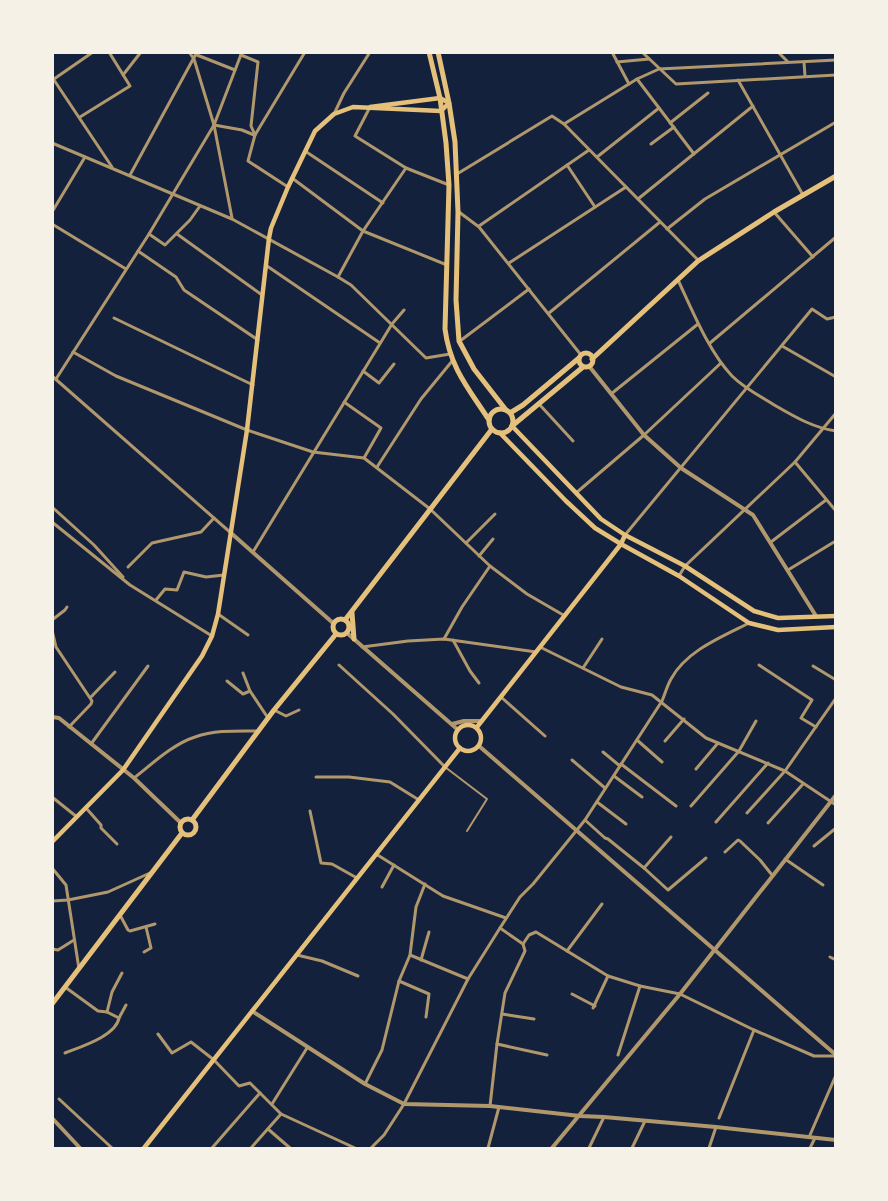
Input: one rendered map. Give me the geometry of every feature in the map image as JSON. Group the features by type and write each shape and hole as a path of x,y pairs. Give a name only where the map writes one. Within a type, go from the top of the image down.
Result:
{"main road":[{"path":"430,52 440,98 449,185 445,329 450,354 462,379 490,420 492,429"},
{"path":"438,52 455,142 458,212 456,300 459,341 474,369 508,412 513,422 512,426 601,519 625,535 685,566 754,611 778,618 836,616"},
{"path":"370,107 440,98 449,103"},
{"path":"441,112 449,103"},
{"path":"52,842 124,770 202,656 212,636 218,614 247,430 271,228 314,131 334,114 352,107 441,112"},
{"path":"500,433 505,432 539,403 592,363 592,359 698,261 774,212 836,176"},
{"path":"490,420 497,410 508,412 523,405 580,357 588,354 592,359"},
{"path":"580,357 579,362 586,367"},
{"path":"492,429 500,433 514,446 566,501 595,528 679,576 749,622 778,630 836,628"},
{"path":"345,620 492,429"},
{"path":"476,727 501,698 621,544 625,535"},
{"path":"352,612 354,639"},
{"path":"339,619 345,620 349,625 347,632 343,635 336,634 332,629 333,623 339,619"},
{"path":"192,820 274,710 336,634"},
{"path":"469,724 476,727 482,738 479,746 472,751 460,748 455,742 455,733 458,729 469,724"},
{"path":"144,1148 460,748"},
{"path":"182,833 181,823 187,819 192,820"},
{"path":"182,833 190,835 194,832 196,827 192,820"},
{"path":"52,1004 182,833"}],"street":[{"path":"93,52 53,78 113,168"},
{"path":"80,117 130,86 109,52"},
{"path":"123,75 141,52"},
{"path":"189,52 194,59 214,126 232,219"},
{"path":"334,114 344,93 370,52"},
{"path":"612,52 629,84"},
{"path":"642,52 676,84 836,75"},
{"path":"778,52 788,63"},
{"path":"288,187 248,161 255,135 304,53"},
{"path":"130,176 197,54 235,70"},
{"path":"56,379 149,234 214,126 242,54 258,62 251,126 255,135"},
{"path":"617,62 649,59"},
{"path":"564,124 637,79 659,69 836,60"},
{"path":"804,62 805,77"},
{"path":"637,79 694,154"},
{"path":"738,80 803,195"},
{"path":"670,123 708,93"},
{"path":"638,199 753,106"},
{"path":"370,107 355,136 406,168 449,185"},
{"path":"596,157 659,108"},
{"path":"456,174 552,116 564,124 698,261"},
{"path":"667,229 705,199 836,122"},
{"path":"214,126 242,130 255,135"},
{"path":"651,144 674,127"},
{"path":"52,143 232,219 269,238 351,285 426,358 450,354"},
{"path":"479,226 589,150"},
{"path":"305,151 383,204"},
{"path":"52,212 85,157"},
{"path":"567,165 595,207"},
{"path":"338,277 363,231 406,168"},
{"path":"292,178 363,231 447,266"},
{"path":"509,263 626,187"},
{"path":"149,234 165,245 190,220 200,206"},
{"path":"458,212 479,226 580,357"},
{"path":"774,212 813,257"},
{"path":"548,314 660,222"},
{"path":"52,224 126,270"},
{"path":"177,234 263,296"},
{"path":"710,343 836,237"},
{"path":"138,251 176,277 184,290 258,340"},
{"path":"266,266 380,343"},
{"path":"678,279 698,324 721,363 733,376 746,388 795,417 823,430 836,432"},
{"path":"459,341 529,289"},
{"path":"625,535 812,309 827,319 836,318"},
{"path":"253,552 380,343 404,310"},
{"path":"114,318 253,385"},
{"path":"611,394 698,324"},
{"path":"782,346 836,377"},
{"path":"73,352 116,376 247,430 313,452 364,458 430,509 490,566 527,594 565,616"},
{"path":"377,467 421,400 453,360"},
{"path":"576,493 644,435 721,363"},
{"path":"363,371 379,383 394,364"},
{"path":"586,367 644,435 681,468 753,515 816,616"},
{"path":"52,376 333,623"},
{"path":"344,402 381,428 364,458"},
{"path":"539,403 573,441"},
{"path":"679,576 685,566 795,462 836,413"},
{"path":"795,462 836,511"},
{"path":"771,542 826,500"},
{"path":"52,507 94,545 130,585"},
{"path":"466,543 495,514"},
{"path":"128,567 152,543 201,532 214,518"},
{"path":"52,522 130,585 212,636"},
{"path":"479,556 493,539"},
{"path":"788,570 834,542"},
{"path":"444,639 462,607 490,566"},
{"path":"156,600 165,589 177,590 184,572 206,577 224,575"},
{"path":"52,620 65,610 66,606"},
{"path":"218,614 248,635"},
{"path":"371,1148 384,1135 404,1104 468,979 506,918 520,897 533,884 585,820 662,701 671,679 683,662 711,642 749,622"},
{"path":"52,630 56,646 91,697 91,704 69,727"},
{"path":"347,632 458,729"},
{"path":"362,647 408,640 444,639 537,652"},
{"path":"583,668 602,639"},
{"path":"453,640 479,683"},
{"path":"540,647 621,687 652,695 662,701 706,738 785,771 836,805"},
{"path":"339,665 393,714 445,767"},
{"path":"759,665 812,700 801,718 816,727"},
{"path":"91,744 148,666"},
{"path":"813,666 836,680"},
{"path":"91,697 115,672"},
{"path":"243,673 250,691 268,718"},
{"path":"227,681 243,694 250,691"},
{"path":"501,698 545,736"},
{"path":"747,813 785,771 836,698"},
{"path":"831,704 836,708"},
{"path":"274,710 286,716 299,710"},
{"path":"52,717 59,718 134,778 181,823"},
{"path":"666,741 684,719"},
{"path":"452,724 464,720 482,720"},
{"path":"691,806 739,751 756,721"},
{"path":"134,778 173,749 194,737 228,731 258,732"},
{"path":"637,740 662,762"},
{"path":"696,769 718,743"},
{"path":"479,746 836,1056"},
{"path":"603,752 676,806"},
{"path":"572,760 605,788"},
{"path":"716,822 768,763"},
{"path":"614,776 642,797"},
{"path":"316,777 348,777 390,782 419,800"},
{"path":"768,823 803,784"},
{"path":"552,1148 680,994 772,874 836,795"},
{"path":"52,797 78,817"},
{"path":"597,802 626,824"},
{"path":"86,808 102,825 101,828 117,844"},
{"path":"310,811 321,863 332,864 357,878"},
{"path":"585,820 604,838 608,838 668,890 706,858"},
{"path":"814,846 836,828"},
{"path":"644,868 671,837"},
{"path":"725,852 738,840 772,874"},
{"path":"376,854 443,896 506,918"},
{"path":"785,859 823,885"},
{"path":"382,887 394,865"},
{"path":"52,868 66,885 79,969"},
{"path":"52,901 68,900 108,892 153,872"},
{"path":"365,1084 382,1050 399,981 410,955 416,907 425,884"},
{"path":"567,951 602,904"},
{"path":"120,915 128,930 155,924"},
{"path":"144,952 151,948 146,927"},
{"path":"490,1106 505,993 524,950 522,944 500,928"},
{"path":"421,960 429,932"},
{"path":"522,944 529,935 536,932 608,976 640,986 680,994 754,1030 814,1056 836,1056"},
{"path":"52,949 56,950 74,940"},
{"path":"297,955 322,962 358,976"},
{"path":"410,955 468,979"},
{"path":"830,957 836,960"},
{"path":"106,1012 112,992 122,973"},
{"path":"572,994 594,1007 608,976"},
{"path":"399,981 429,994 426,1017"},
{"path":"618,1055 640,986"},
{"path":"65,987 98,1011 106,1012 118,1018"},
{"path":"66,1052 88,1045 110,1032 118,1022 118,1018 126,1005"},
{"path":"252,1012 365,1084 404,1104 490,1106 836,1140"},
{"path":"502,1014 534,1020"},
{"path":"719,1118 754,1030"},
{"path":"158,1034 172,1053 191,1042 214,1060 240,1086 250,1083 281,1114 355,1148"},
{"path":"497,1044 547,1056"},
{"path":"272,1104 307,1048"},
{"path":"810,1135 836,1075"},
{"path":"212,1148 260,1093"},
{"path":"58,1099 112,1148"},
{"path":"488,1148 499,1107"},
{"path":"251,1148 281,1114"},
{"path":"589,1148 604,1117"},
{"path":"52,1118 80,1148"},
{"path":"632,1148 645,1121"},
{"path":"709,1148 716,1127"},
{"path":"268,1129 290,1148"},
{"path":"810,1148 815,1138"}],"lane":[{"path":"445,767 487,799 467,831"}]}
